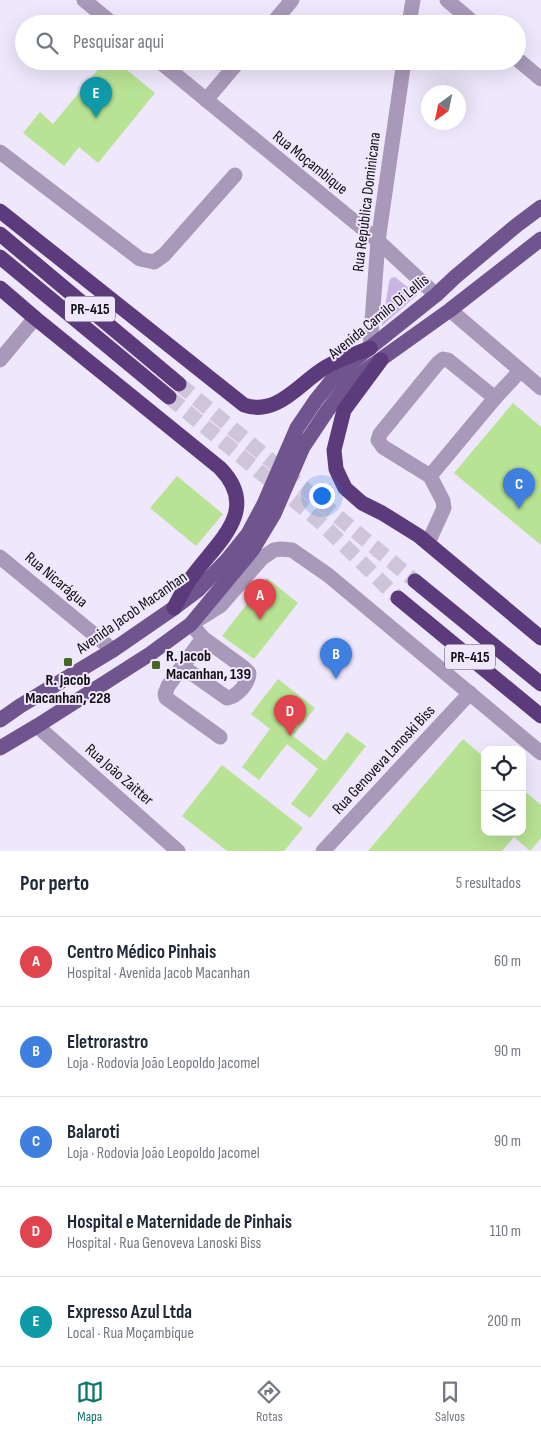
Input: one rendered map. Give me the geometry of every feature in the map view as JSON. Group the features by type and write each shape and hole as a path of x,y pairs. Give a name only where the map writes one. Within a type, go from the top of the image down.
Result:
{"highway":[{"path":"0,211 244,405 258,408 274,404 293,393 326,367 370,348"},
{"name":"PR-415","path":"0,234 179,384"},
{"name":"PR-415","path":"0,257 169,397"},
{"path":"0,288 220,468 233,485 237,512 232,527 189,581 174,608"},
{"path":"381,360 344,410 334,450 336,469 345,488 362,502 419,536 541,638"},
{"name":"PR-415","path":"415,581 541,684"},
{"name":"PR-415","path":"398,598 541,716"}],"main road":[{"name":"Avenida Camilo Di Lellis","path":"279,486 297,428 337,374 436,295 455,276 541,207"},
{"name":"Avenida Camilo Di Lellis","path":"279,486 327,411 349,382 450,310 541,239"},
{"name":"Avenida Jacob Macanhan","path":"0,720 113,650 198,590 227,560 248,534 264,504 279,486"},
{"path":"0,748 150,654 191,624 253,548 274,514 279,486"},
{"path":"20,706 37,726"}],"street":[{"path":"84,0 102,15"},
{"path":"280,15 292,0"},
{"path":"410,15 413,0"},
{"path":"446,0 464,15"},
{"path":"526,66 541,79"},
{"name":"Rua Moçambique","path":"170,70 378,241 436,295"},
{"path":"206,100 231,70"},
{"name":"Rua República Dominicana","path":"370,348 378,241 403,70"},
{"path":"0,152 140,259 154,262 164,255 234,175"},
{"path":"450,310 541,388"},
{"path":"0,360 35,318"},
{"path":"428,543 444,508 443,502 430,476 383,447 378,440 380,434 443,359 448,360 495,398"},
{"path":"430,476 520,370"},
{"path":"183,667 227,698 236,695 249,677 249,673 203,638 191,624 220,606 268,553 281,549 292,550 328,575 541,753"},
{"name":"Rua Nicarágua","path":"0,557 113,650"},
{"path":"203,638 168,686 165,694 166,698 220,737"},
{"name":"Rua Genoveva Lanoski Biss","path":"323,851 470,693"},
{"name":"Rua João Zaitter","path":"37,726 178,851"}],"shaded area":[{"path":"395,277 417,295 382,326 389,282 391,278"}],"building":[{"path":"98,70 127,70 155,93 98,163 79,147 64,166 23,133 40,112 53,124"},
{"path":"513,403 541,427 541,545 454,473"},
{"path":"177,476 223,514 196,546 150,508"},
{"path":"267,578 298,603 254,659 222,636"},
{"path":"278,679 315,708 293,736 325,761 347,732 366,746 310,818 291,804 318,769 287,744 259,780 242,767 270,729 251,714"},
{"path":"463,739 481,755 481,836 526,836 526,792 541,805 541,838 530,851 514,837 502,851 368,851"},
{"path":"222,765 303,828 284,851 227,851 182,816"}],"tunnel":[{"path":"179,384 415,581"},
{"path":"169,397 318,520 398,598"}],"place":[{"name":"Expresso Azul Ltda","path":"96,118"},
{"name":"Balaroti","path":"519,509"},
{"name":"Centro Médico Pinhais","path":"260,620"},
{"name":"R. Jacob Macanhan, 228","path":"68,662"},
{"name":"R. Jacob Macanhan, 139","path":"156,665"},
{"name":"Eletrorastro","path":"336,679"},
{"name":"Hospital e Maternidade de Pinhais","path":"290,736"}]}
